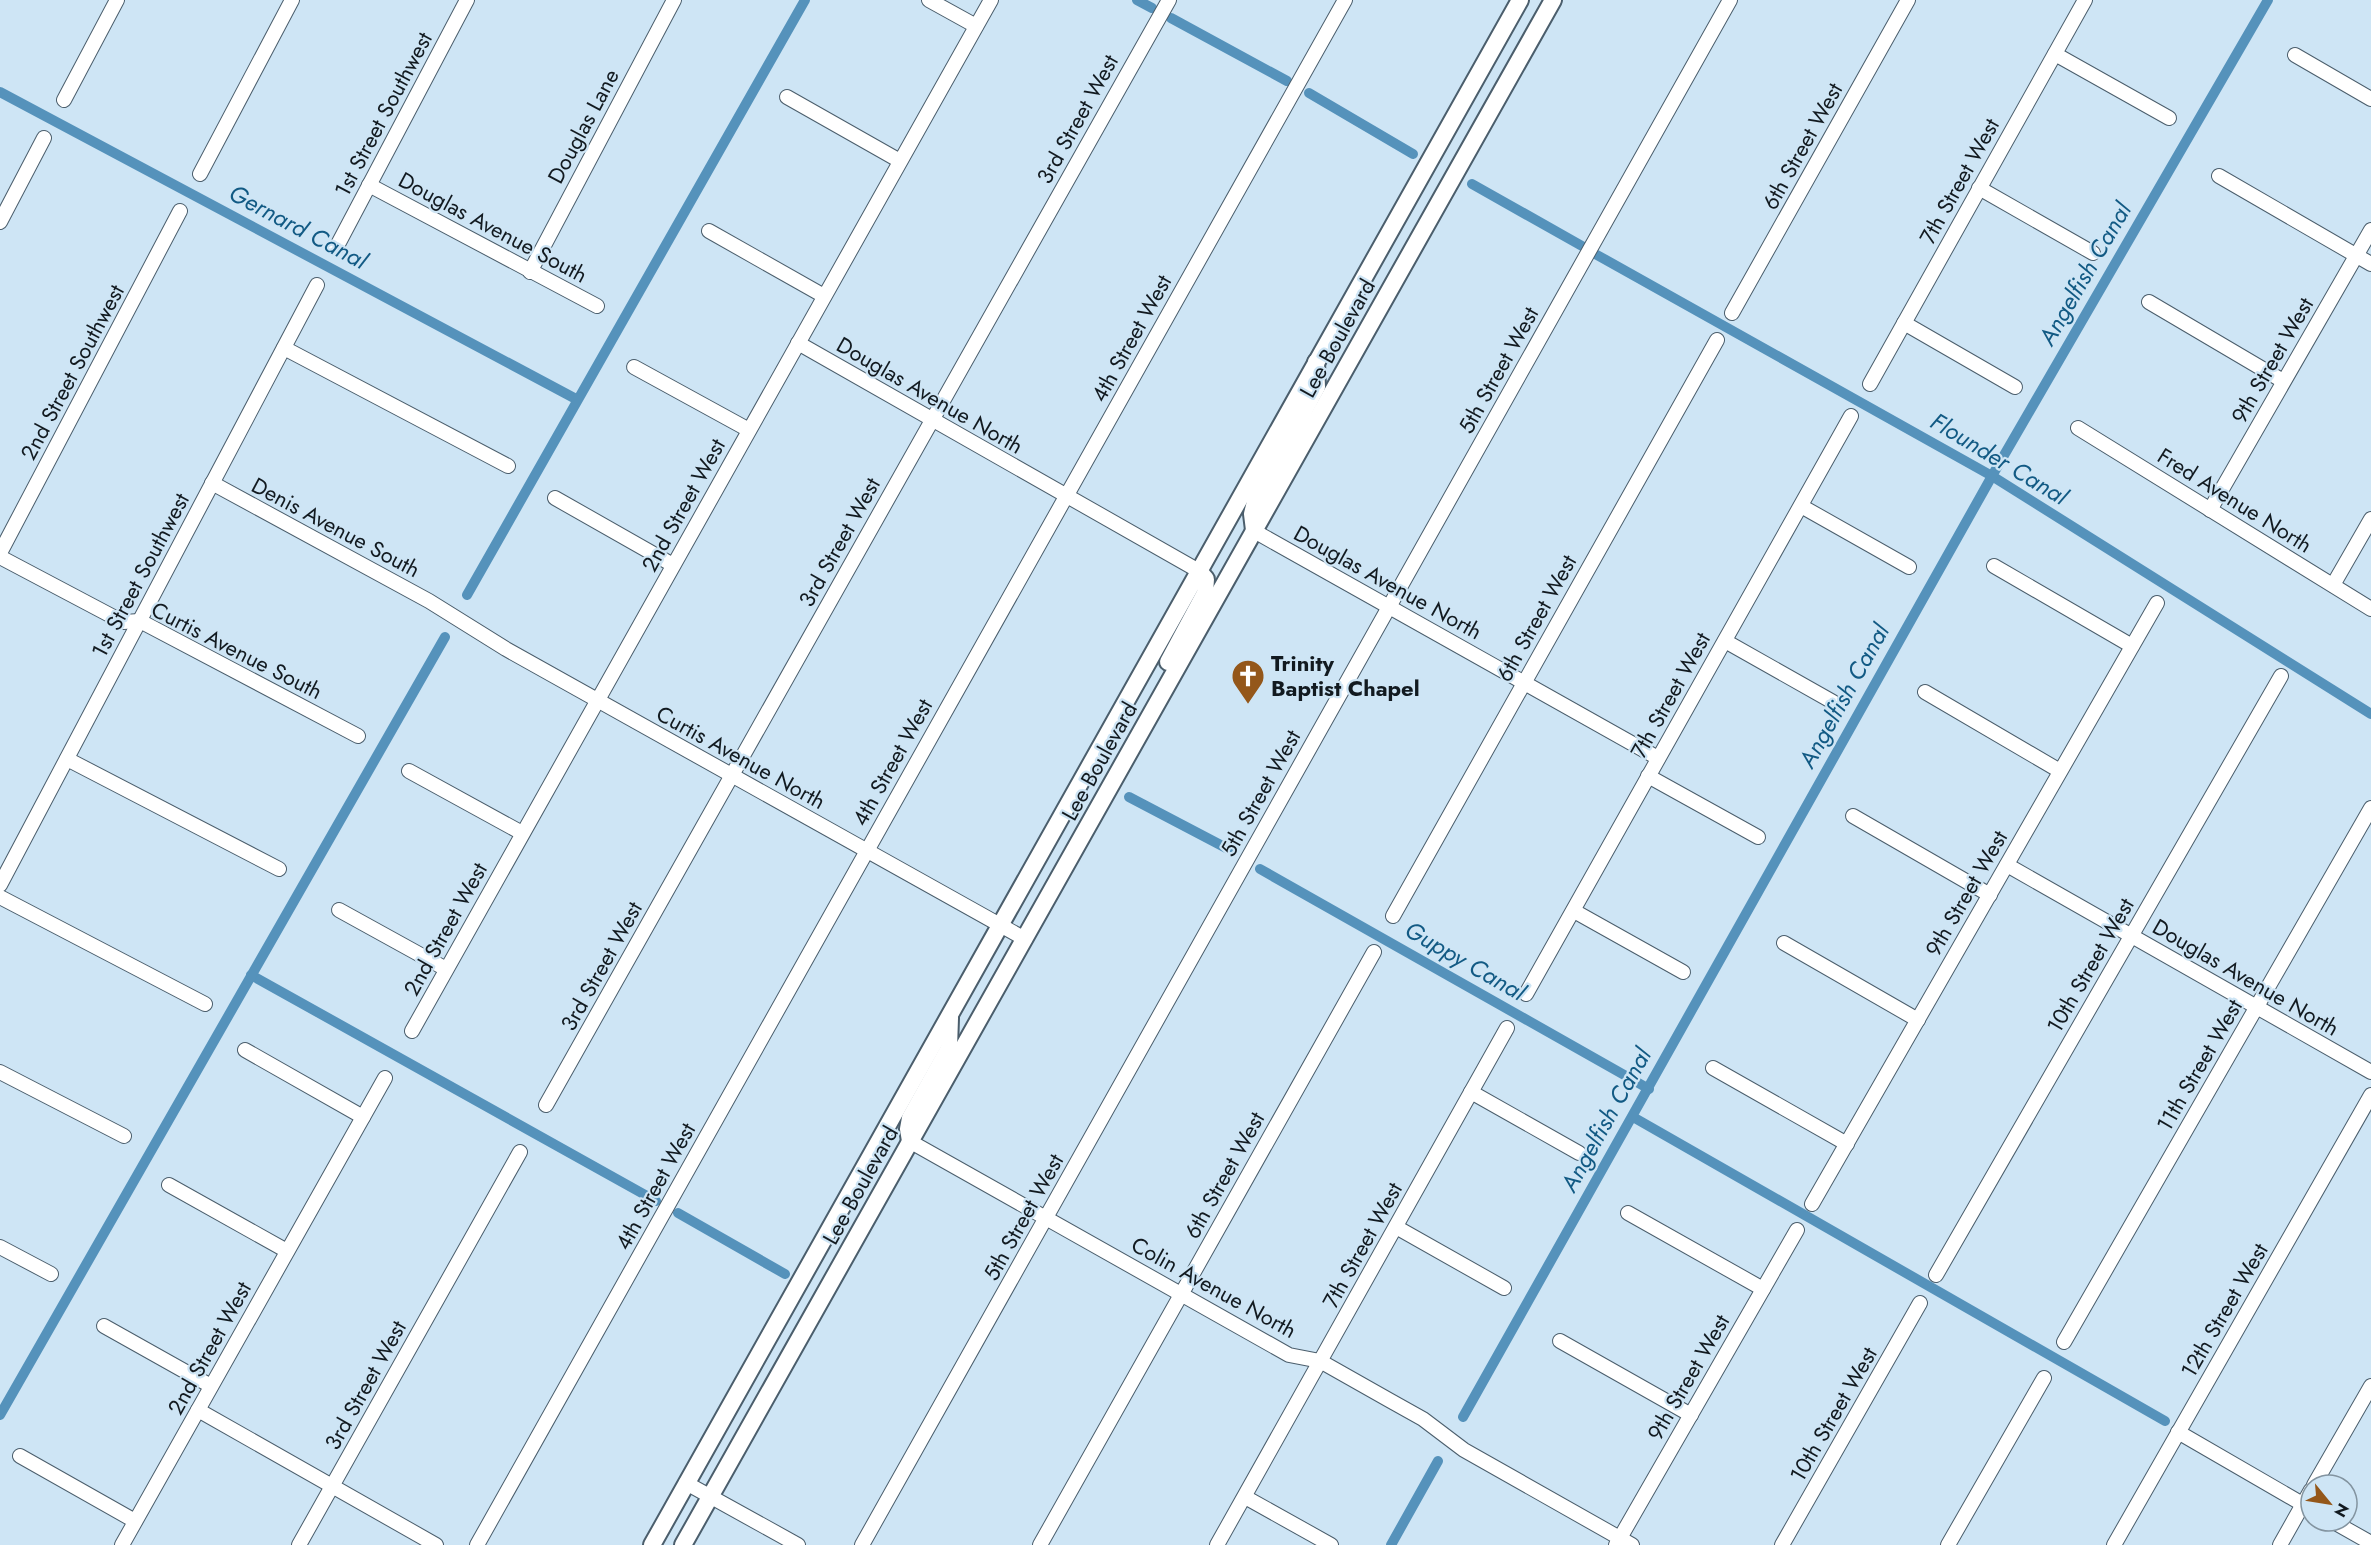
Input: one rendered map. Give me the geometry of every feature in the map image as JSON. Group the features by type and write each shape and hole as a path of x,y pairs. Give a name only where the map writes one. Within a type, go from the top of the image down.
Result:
{"main road":[{"name":"Lee Boulevard","path":"652,1545 1520,0"},
{"name":"Lee Boulevard","path":"684,1545 1553,0"},
{"path":"1254,531 1252,514 1255,502 1317,387 1316,361"},
{"path":"1139,736 1138,715 1205,592 1206,579 1198,571"},
{"path":"911,1142 908,1129 910,1118 949,1048 950,1014"}],"street":[{"path":"64,100 117,0"},
{"path":"200,174 292,0"},
{"name":"1st Street Southwest","path":"336,248 467,0"},
{"name":"Douglas Lane","path":"530,272 674,0"},
{"path":"929,0 976,26"},
{"name":"2nd Street West","path":"412,1030 990,0"},
{"name":"3rd Street West","path":"546,1106 1169,0"},
{"name":"4th Street West","path":"477,1545 1345,0"},
{"name":"5th Street West","path":"862,1545 1730,0"},
{"name":"6th Street West","path":"1732,313 1908,0"},
{"name":"7th Street West","path":"1870,384 2085,0"},
{"path":"2055,54 2169,118"},
{"path":"2295,55 2371,99"},
{"path":"787,97 900,161"},
{"path":"0,222 44,138"},
{"path":"2219,176 2371,264"},
{"name":"Douglas Avenue South","path":"369,185 597,306"},
{"path":"1979,188 2093,253"},
{"name":"2nd Street Southwest","path":"0,555 180,211"},
{"name":"9th Street West","path":"2210,510 2371,230"},
{"path":"709,231 824,296"},
{"name":"1st Street Southwest","path":"0,885 317,285"},
{"path":"2149,303 2283,381"},
{"path":"1904,323 2015,387"},
{"name":"6th Street West","path":"1393,916 1717,340"},
{"name":"Douglas Avenue North","path":"798,344 1198,571"},
{"path":"284,348 508,466"},
{"path":"634,367 749,430"},
{"name":"7th Street West","path":"1526,994 1851,416"},
{"name":"Fred Avenue North","path":"2078,428 2371,609"},
{"name":"Denis Avenue South","path":"212,483 440,607"},
{"path":"555,498 673,565"},
{"path":"1801,506 1909,567"},
{"path":"2333,585 2371,519"},
{"name":"Douglas Avenue North","path":"1254,531 1658,758"},
{"name":"Curtis Avenue South","path":"0,555 123,622 140,621 358,736"},
{"path":"1994,566 2132,646"},
{"name":"9th Street West","path":"1812,1204 2157,603"},
{"name":"Curtis Avenue North","path":"440,607 506,650 1025,939"},
{"path":"1725,641 1833,702"},
{"name":"10th Street West","path":"1936,1275 2281,676"},
{"path":"1925,692 2060,771"},
{"path":"67,759 279,869"},
{"path":"409,771 522,834"},
{"path":"1648,776 1758,837"},
{"name":"11th Street West","path":"2064,1342 2371,808"},
{"path":"1853,816 1990,895"},
{"name":"Douglas Avenue North","path":"2007,865 2371,1072"},
{"path":"0,897 205,1004"},
{"path":"339,910 446,969"},
{"path":"1574,910 1683,972"},
{"path":"1784,943 1918,1020"},
{"name":"6th Street West","path":"1040,1545 1374,952"},
{"name":"7th Street West","path":"1217,1545 1507,1028"},
{"path":"245,1050 363,1117"},
{"path":"1713,1068 1846,1144"},
{"path":"0,1072 124,1136"},
{"name":"2nd Street West","path":"122,1545 385,1078"},
{"path":"1471,1092 1579,1153"},
{"name":"12th Street West","path":"2114,1545 2371,1095"},
{"name":"Colin Avenue North","path":"911,1142 1289,1355 1320,1361 1423,1419 1464,1450 1623,1543"},
{"name":"3rd Street West","path":"299,1545 520,1152"},
{"path":"169,1185 286,1251"},
{"path":"1628,1214 1763,1289"},
{"path":"1396,1227 1504,1288"},
{"name":"9th Street West","path":"1623,1543 1691,1415 1797,1230"},
{"path":"0,1246 51,1274"},
{"name":"10th Street West","path":"1782,1545 1920,1303"},
{"path":"104,1326 211,1386"},
{"path":"1560,1341 1691,1415"},
{"path":"1948,1545 2044,1378"},
{"path":"2321,1473 2371,1386"},
{"path":"198,1410 436,1545"},
{"path":"2178,1432 2299,1501"},
{"path":"20,1456 135,1521"},
{"path":"686,1483 798,1545"},
{"path":"1245,1497 1331,1545"},
{"path":"2280,1545 2299,1518"},
{"path":"2353,1533 2371,1543"}],"waterway":[{"path":"467,595 805,0"},
{"name":"Flounder Canal","path":"1137,0 1152,8"},
{"name":"Angelfish Canal","path":"1463,1417 1992,476 2268,0"},
{"name":"Flounder Canal","path":"1171,18 1287,81"},
{"name":"Gernard Canal","path":"0,92 576,399"},
{"name":"Flounder Canal","path":"1309,93 1413,154"},
{"name":"Flounder Canal","path":"1472,184 1582,246"},
{"name":"Flounder Canal","path":"1597,255 1992,476 2371,714"},
{"path":"0,1415 445,637"},
{"name":"Guppy Canal","path":"1129,797 1232,851"},
{"name":"Guppy Canal","path":"1260,869 1649,1089"},
{"path":"251,975 656,1201"},
{"path":"1633,1117 2165,1421"},
{"path":"678,1213 785,1274"},
{"name":"Angelfish Canal","path":"1391,1545 1438,1461"}],"place":[{"name":"Trinity Baptist Chapel","path":"1248,705"}]}
